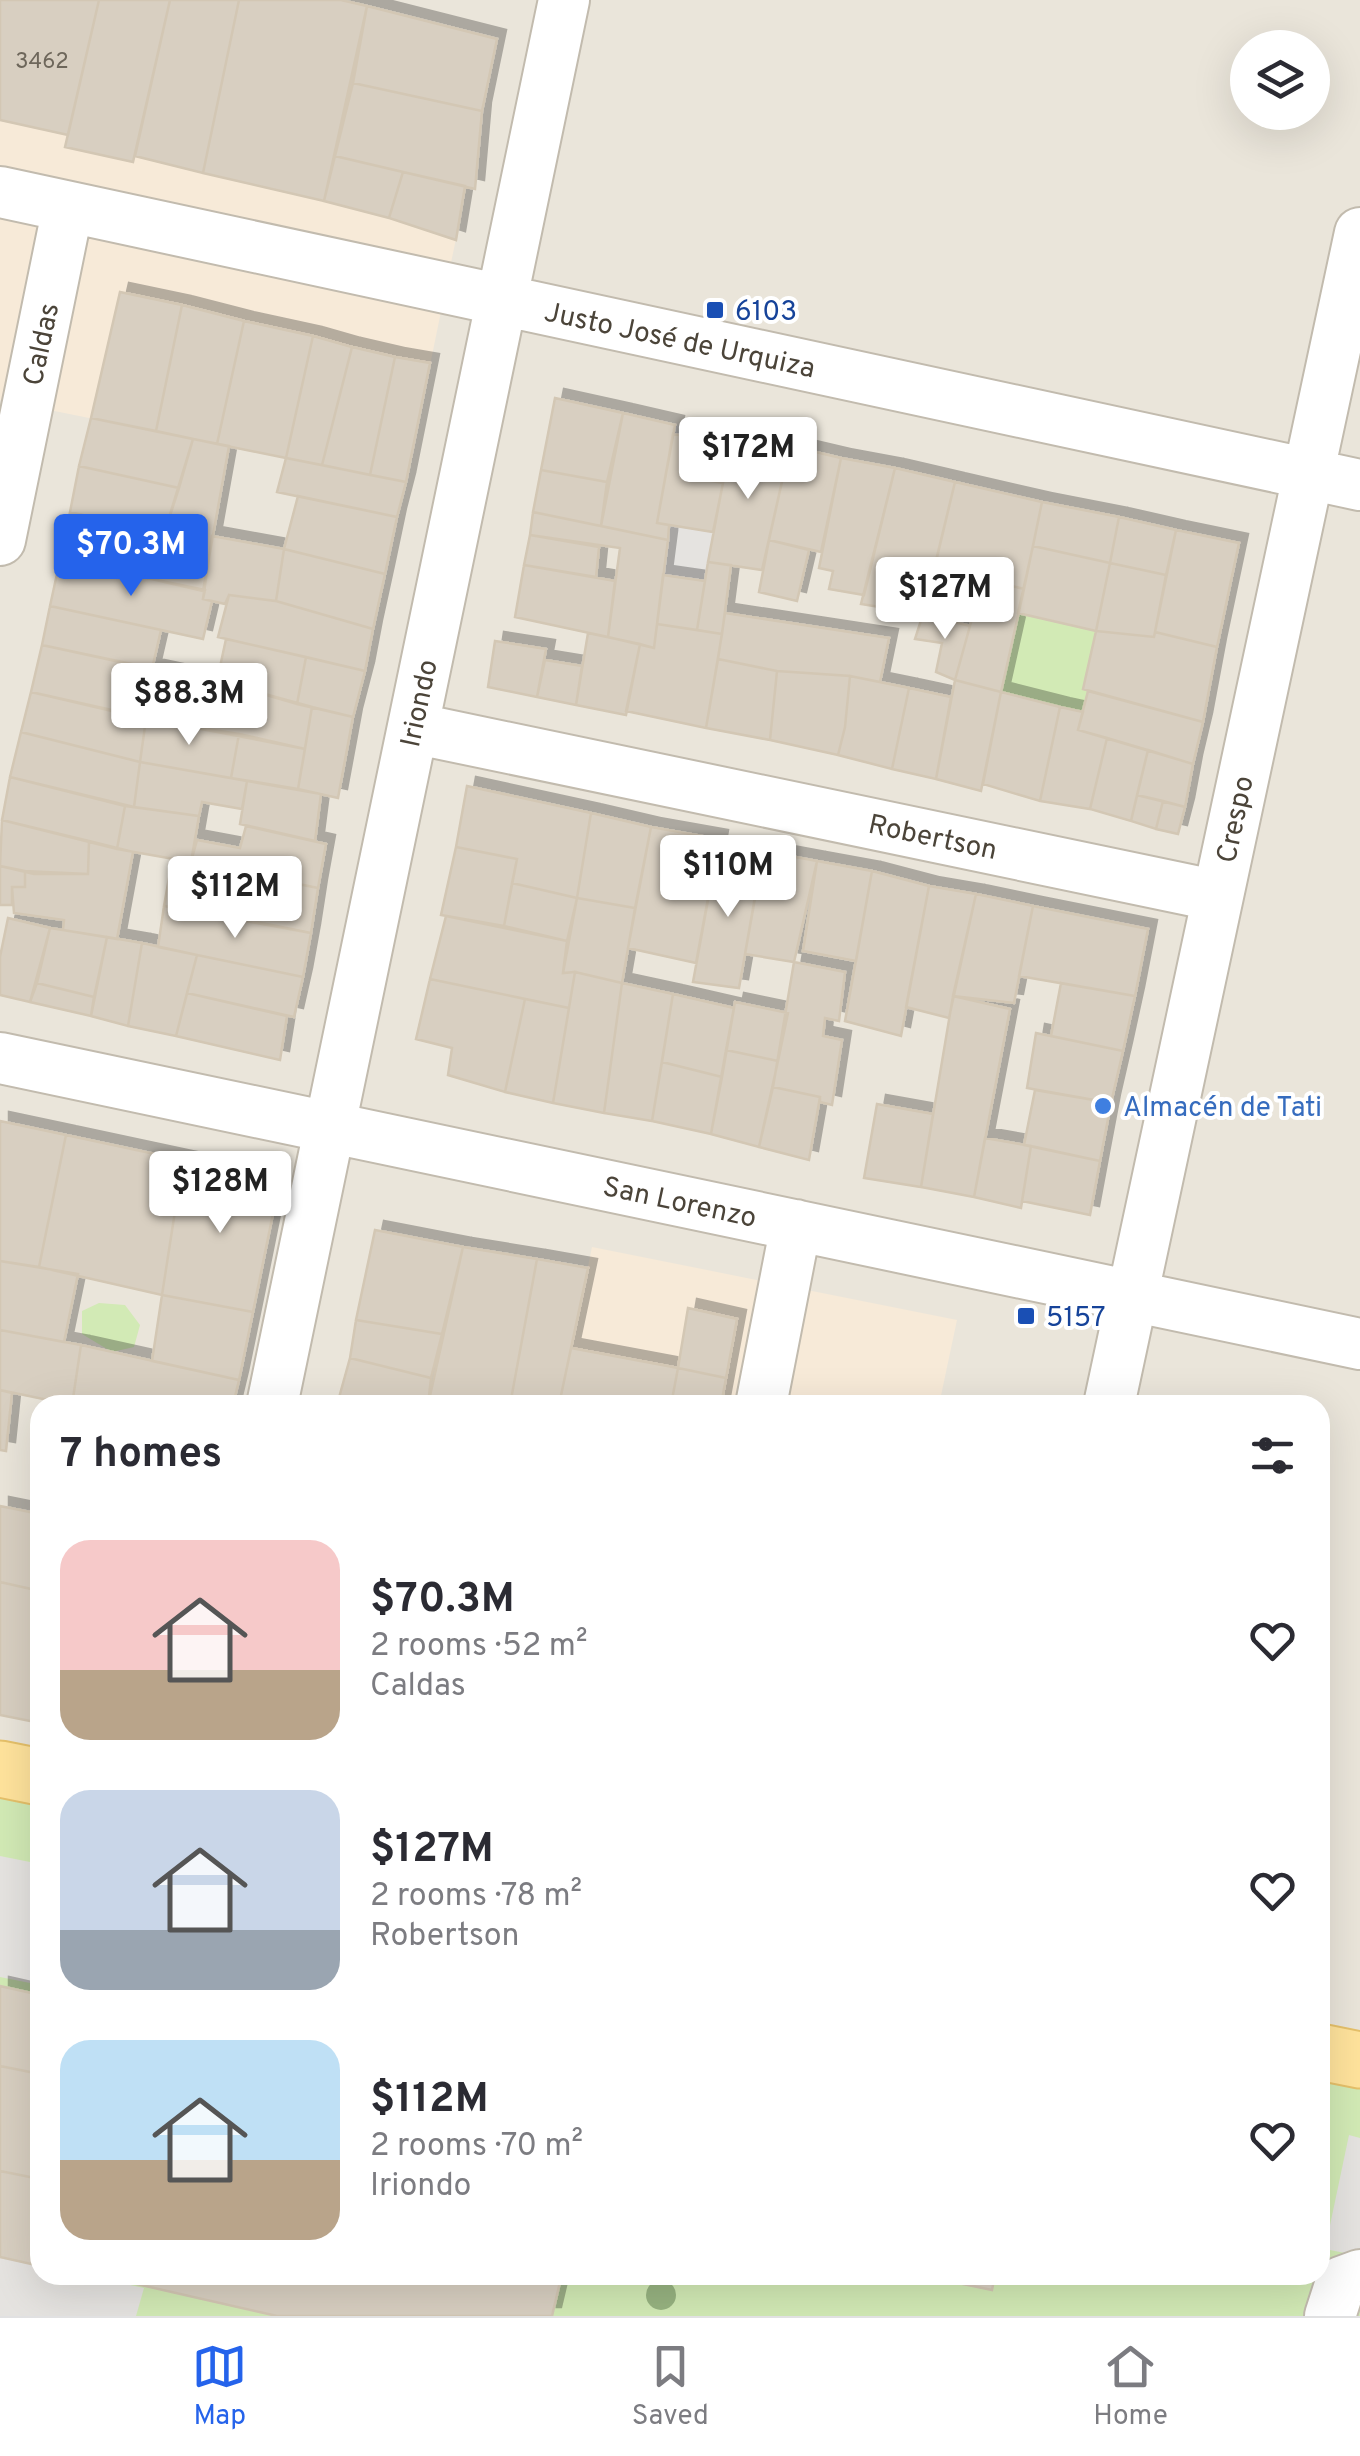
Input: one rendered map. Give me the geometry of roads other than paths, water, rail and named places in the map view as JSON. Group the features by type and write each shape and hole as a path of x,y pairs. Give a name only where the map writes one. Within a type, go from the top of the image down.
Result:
{"main road":[{"path":"0,1769 30,1776"},
{"path":"1330,2054 1360,2060"}],"street":[{"name":"Iriondo","path":"274,1395 564,0"},
{"name":"Justo José de Urquiza","path":"0,192 1360,485"},
{"name":"Caldas","path":"0,540 68,207"},
{"name":"Crespo","path":"1110,1395 1360,233"},
{"name":"Robertson","path":"413,728 1218,896"},
{"name":"San Lorenzo","path":"0,1058 1360,1344"},
{"path":"762,1395 796,1225"},
{"path":"1330,2316 1341,2282 1360,2275"}],"place":[{"name":"6103","path":"715,310"},
{"name":"Almacén de Tati","path":"1103,1106"},
{"name":"5157","path":"1026,1316"}]}
